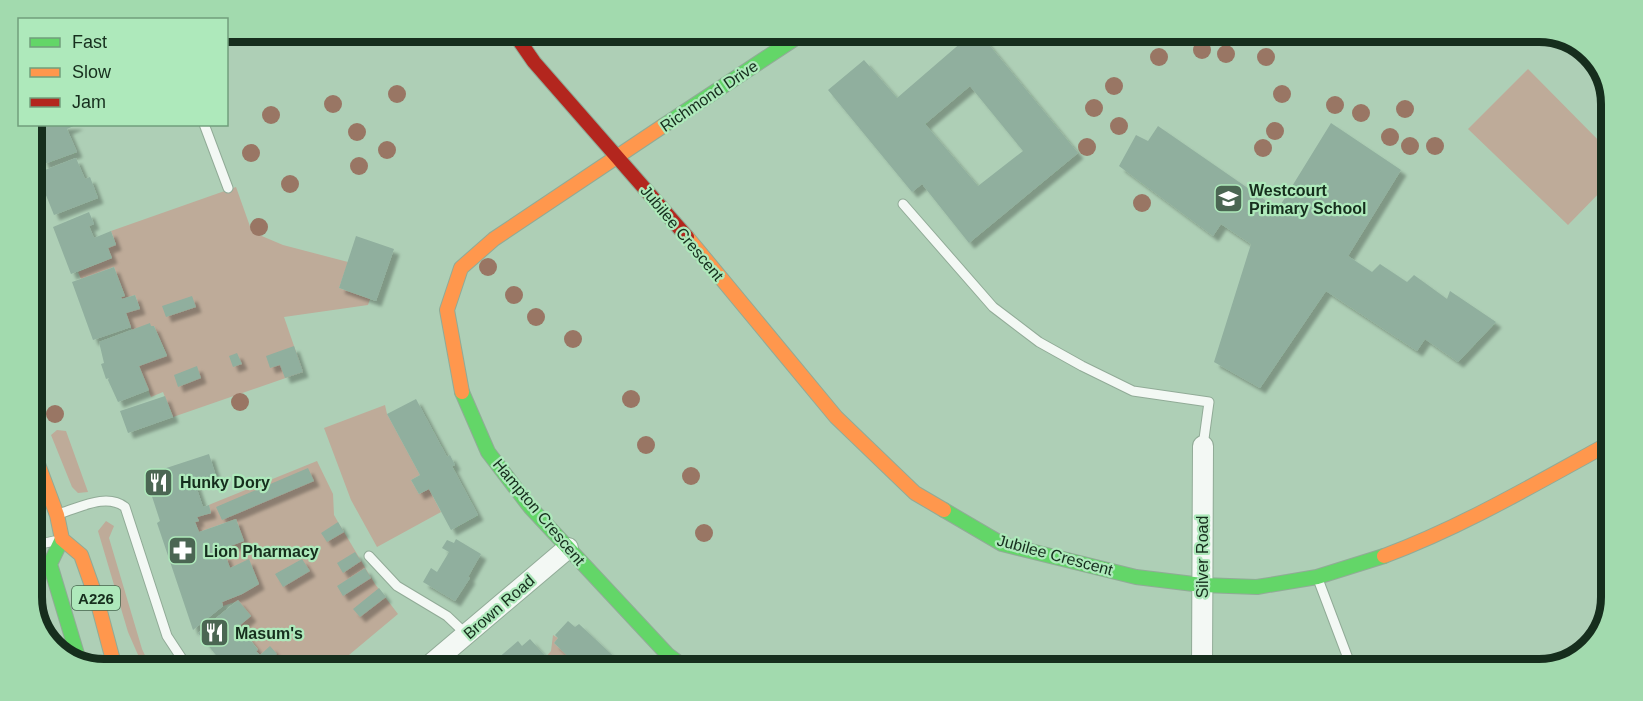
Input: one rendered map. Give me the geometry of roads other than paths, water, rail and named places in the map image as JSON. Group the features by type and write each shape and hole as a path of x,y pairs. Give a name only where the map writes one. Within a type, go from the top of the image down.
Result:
{"street":[{"name":"Jubilee Crescent","path":"520,42 534,62 617,159 651,194 836,417 915,493 1002,544 1136,577 1202,585 1257,587 1317,577 1379,558 1456,525 1529,489 1601,448"},
{"name":"Richmond Drive","path":"617,159 790,42"},
{"name":"Hampton Crescent","path":"617,159 494,239 461,268 447,309 460,388 488,452 530,507 675,659"},
{"name":"Silver Road","path":"1203,446 1203,659"},
{"path":"42,475 57,515 62,539"},
{"name":"A226","path":"76,652 50,564 62,539 81,555 97,600 113,659"},
{"name":"Brown Road","path":"437,659 568,548"}],"lane":[{"path":"205,126 228,188"},
{"path":"903,204 993,307 1039,342 1133,391 1209,402 1203,446"},
{"path":"57,515 108,500 118,502 125,507 167,636 183,659"},
{"path":"42,544 62,539"},
{"path":"369,556 397,586 447,616 467,635"},
{"path":"1317,577 1348,659"}],"place":[{"name":"Westcourt Primary School","path":"1228,199"},
{"name":"Hunky Dory","path":"159,482"},
{"name":"Lion Pharmacy","path":"183,551"},
{"name":"Masum's","path":"214,633"}]}
